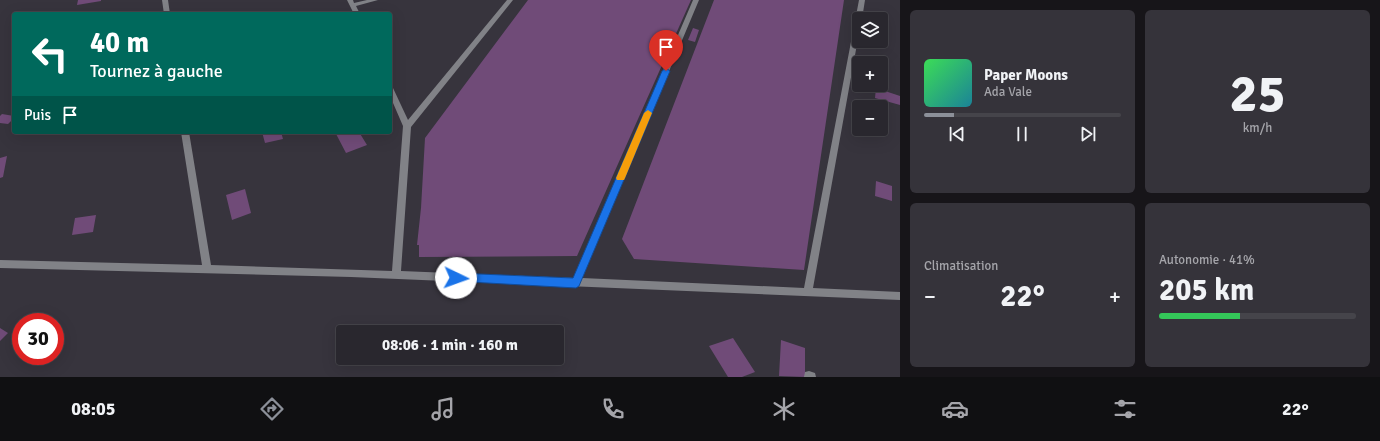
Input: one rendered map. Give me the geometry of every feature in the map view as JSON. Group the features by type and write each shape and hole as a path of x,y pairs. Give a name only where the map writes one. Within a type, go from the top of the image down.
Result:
{"street":[{"path":"165,0 167,12"},
{"path":"356,12 351,2 375,0"},
{"path":"407,126 510,0"},
{"path":"576,283 696,0"},
{"path":"808,293 862,0"},
{"path":"392,92 407,126 396,275"},
{"path":"185,134 207,269"},
{"path":"0,264 396,275 900,296"}],"building":[{"path":"78,0 101,0 101,1 77,5"},
{"path":"528,0 691,0 577,256 419,257 419,245 417,245 421,208 425,138"},
{"path":"714,0 844,0 804,270 634,259 622,239"},
{"path":"693,28 699,30 695,42 688,40"},
{"path":"876,92 888,92 900,96 900,105 888,102 888,100 875,98"},
{"path":"2,114 12,116 12,120 8,124 0,123 0,116"},
{"path":"263,134 282,134 283,139 265,143"},
{"path":"336,134 360,134 367,145 346,153"},
{"path":"7,156 3,177 0,178 0,158"},
{"path":"876,181 892,186 892,201 875,196"},
{"path":"245,189 251,213 232,220 226,195"},
{"path":"96,215 93,232 72,235 75,218"},
{"path":"0,328 8,333 0,341"},
{"path":"733,338 755,372 742,377 728,377 709,346"},
{"path":"781,340 805,348 805,377 779,376"}],"slow traffic":[{"path":"620,178 648,113"}],"route":[{"path":"456,278 576,283 666,71"}]}
